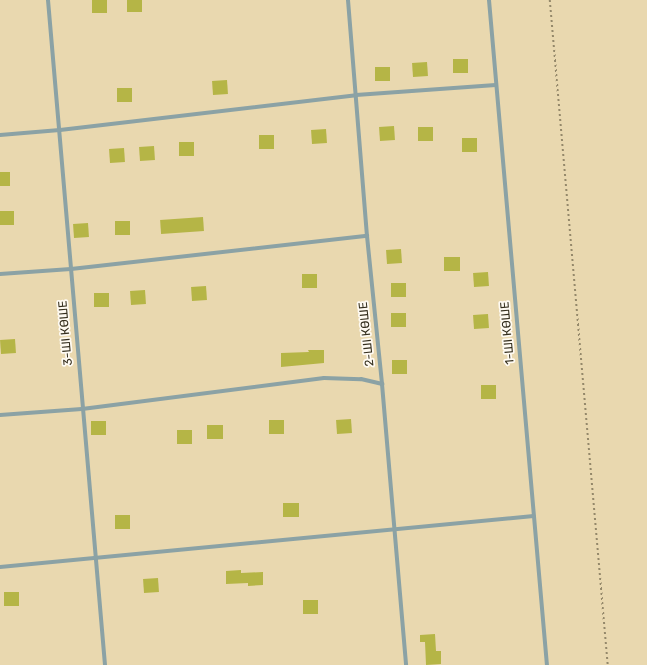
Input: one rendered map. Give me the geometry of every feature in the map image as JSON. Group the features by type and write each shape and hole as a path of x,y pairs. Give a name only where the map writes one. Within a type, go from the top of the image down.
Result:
{"lane":[{"name":"3-ШІ КӨШЕ","path":"48,0 105,665"},
{"name":"2-ШІ КӨШЕ","path":"348,0 366,236 382,384 406,665"},
{"name":"1-ШІ КӨШЕ","path":"489,0 547,665"},
{"path":"0,135 60,130 356,95 496,85"},
{"path":"0,274 71,269 366,236"},
{"path":"0,415 82,409 324,378 361,379 382,384"},
{"path":"0,567 534,516"}],"path":[{"path":"550,0 608,665"}],"building":[{"path":"92,0 107,0 107,13 92,13"},
{"path":"127,0 142,0 142,12 127,12"},
{"path":"453,59 468,59 468,73 453,73"},
{"path":"427,62 428,76 413,77 412,63"},
{"path":"375,67 390,67 390,81 375,81"},
{"path":"227,80 228,94 213,95 212,81"},
{"path":"117,88 132,88 132,102 117,102"},
{"path":"394,126 395,140 380,141 379,127"},
{"path":"418,127 433,127 433,141 418,141"},
{"path":"326,129 327,143 312,144 311,130"},
{"path":"259,135 274,135 274,149 259,149"},
{"path":"462,138 477,138 477,152 462,152"},
{"path":"179,142 194,142 194,156 179,156"},
{"path":"154,146 155,160 140,161 139,147"},
{"path":"124,148 125,162 110,163 109,149"},
{"path":"0,172 10,172 10,186 0,186"},
{"path":"0,211 14,211 14,225 0,225"},
{"path":"203,217 204,231 161,234 160,220"},
{"path":"115,221 130,221 130,235 115,235"},
{"path":"88,223 89,237 74,238 73,224"},
{"path":"401,249 402,263 387,264 386,250"},
{"path":"444,257 460,257 460,271 444,271"},
{"path":"488,272 489,286 474,287 473,273"},
{"path":"302,274 317,274 317,288 302,288"},
{"path":"391,283 406,283 406,297 391,297"},
{"path":"206,286 207,300 192,301 191,287"},
{"path":"145,290 146,304 131,305 130,291"},
{"path":"94,293 109,293 109,307 94,307"},
{"path":"391,313 406,313 406,327 391,327"},
{"path":"488,314 489,328 474,329 473,315"},
{"path":"15,339 16,353 1,354 0,340"},
{"path":"308,350 324,350 324,363 281,367 281,353 309,352"},
{"path":"392,360 407,360 407,374 392,374"},
{"path":"481,385 496,385 496,399 481,399"},
{"path":"351,419 352,433 337,434 336,420"},
{"path":"269,420 284,420 284,434 269,434"},
{"path":"91,421 106,421 106,435 91,435"},
{"path":"207,425 223,425 223,439 207,439"},
{"path":"177,430 192,430 192,444 177,444"},
{"path":"283,503 299,503 299,517 283,517"},
{"path":"115,515 130,515 130,529 115,529"},
{"path":"241,570 241,573 263,572 263,585 248,586 248,583 226,584 226,571"},
{"path":"158,578 159,592 144,593 143,579"},
{"path":"4,592 19,592 19,606 4,606"},
{"path":"303,600 318,600 318,614 303,614"},
{"path":"435,634 436,651 441,651 441,664 426,665 425,642 420,642 420,635"}]}
